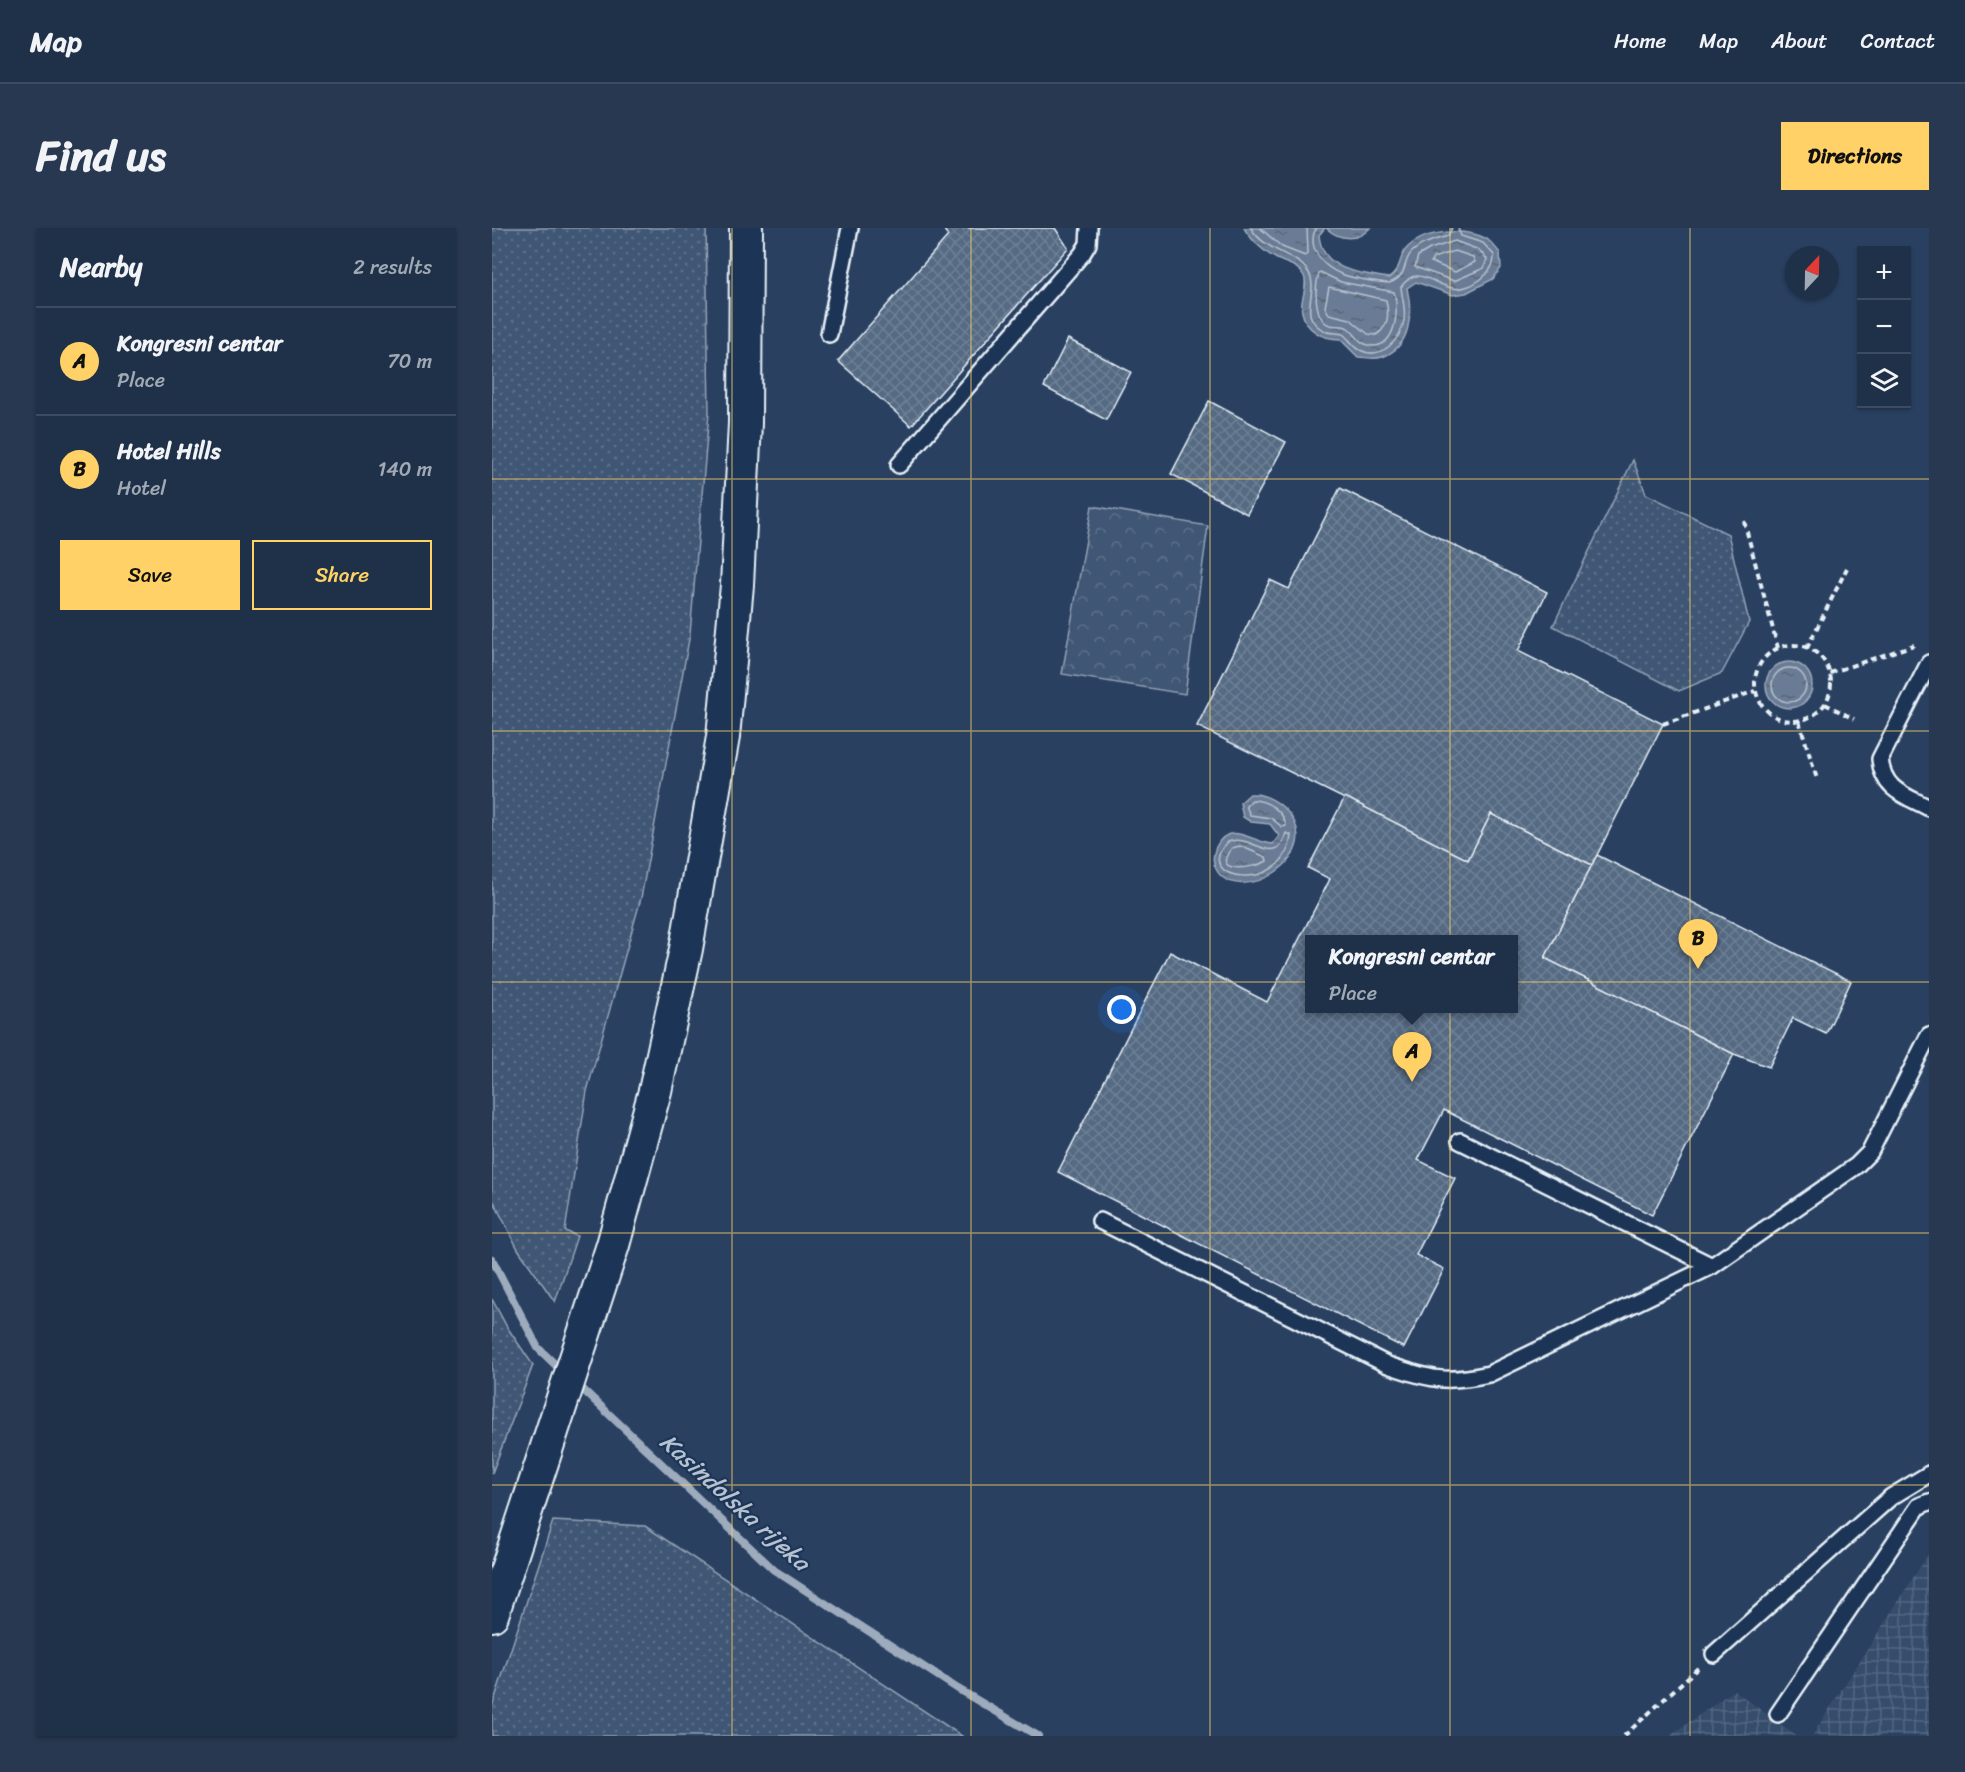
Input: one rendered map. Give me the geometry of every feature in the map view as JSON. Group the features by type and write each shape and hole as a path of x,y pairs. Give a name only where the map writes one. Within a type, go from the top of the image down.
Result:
{"street":[{"path":"492,1615 613,1245 655,1091 686,949 723,737 737,585 746,423 747,228"}],"lane":[{"path":"829,334 850,228"},
{"path":"899,465 1082,254 1088,244 1089,228"},
{"path":"1929,663 1880,759 1881,774 1893,789 1929,808"},
{"path":"1100,1221 1388,1365 1426,1378 1457,1381 1489,1374 1712,1266 1856,1166 1870,1152 1929,1035"},
{"path":"1460,1141 1712,1266"},
{"path":"1714,1654 1891,1497 1929,1474"},
{"path":"1778,1714 1919,1506 1929,1502"}],"path":[{"path":"1744,521 1778,648"},
{"path":"1807,648 1846,568"},
{"path":"1830,673 1918,644"},
{"path":"1788,645 1807,648 1825,662 1830,673 1831,684 1825,704 1809,718 1799,721 1782,719 1766,711 1755,691 1758,665 1778,648 1788,645"},
{"path":"1663,724 1755,691"},
{"path":"1825,704 1854,719"},
{"path":"1799,721 1817,779"},
{"path":"1624,1736 1714,1654"}],"shaded area":[{"path":"1929,1553 1929,1736 1812,1736"},
{"path":"1734,1690 1796,1736 1670,1736"}],"green space":[{"path":"492,228 706,228 709,413 690,634 641,898 587,1091 565,1231 577,1236 555,1302 518,1249 492,1198"},
{"path":"1633,460 1646,494 1728,534 1749,622 1722,673 1679,691 1553,626"},
{"path":"1092,506 1208,526 1185,694 1062,674"},
{"path":"492,1299 507,1327 533,1365 492,1473"},
{"path":"553,1521 645,1526 962,1736 492,1736 492,1707"}],"water":[{"path":"1244,228 1325,228 1319,235 1322,247 1335,263 1354,272 1389,278 1396,270 1405,251 1416,241 1447,232 1468,233 1487,239 1492,244 1500,253 1501,268 1493,279 1466,293 1453,295 1416,282 1407,288 1410,308 1408,328 1399,346 1379,358 1358,357 1340,339 1327,337 1311,329 1302,312 1305,280 1302,272 1263,250"},
{"path":"1326,228 1370,228 1359,236 1348,238 1337,235"},
{"path":"1789,662 1805,669 1812,685 1805,701 1789,708 1773,701 1766,685 1773,669"},
{"path":"1250,794 1268,798 1284,808 1296,826 1297,843 1290,859 1276,872 1260,880 1242,883 1227,880 1216,869 1213,861 1214,852 1222,839 1235,833 1273,844 1279,836 1270,824 1251,822 1243,817 1240,803"}],"building":[{"path":"943,228 1055,228 1068,248 911,426 838,361 948,236"},
{"path":"1068,339 1131,372 1106,420 1044,387"},
{"path":"1209,401 1286,442 1247,514 1171,474"},
{"path":"1340,488 1547,592 1518,651 1663,724 1592,865 1491,814 1468,860 1197,726 1270,580 1289,589"},
{"path":"1345,797 1468,860 1491,814 1592,865 1545,958 1734,1054 1652,1215 1444,1110 1418,1160 1455,1178 1416,1255 1444,1269 1404,1348 1058,1172 1170,952 1267,1002 1330,879 1308,868"},
{"path":"1597,855 1851,981 1826,1034 1793,1018 1769,1067 1734,1054 1545,958"}],"waterway":[{"name":"Kasindolska rijeka","path":"492,1259 538,1348 564,1373"},
{"name":"Kasindolska rijeka","path":"576,1383 774,1570 958,1689 1038,1736"}],"place":[{"name":"Hotel Hills","path":"1698,969"},
{"name":"Kongresni centar","path":"1412,1082"}]}
